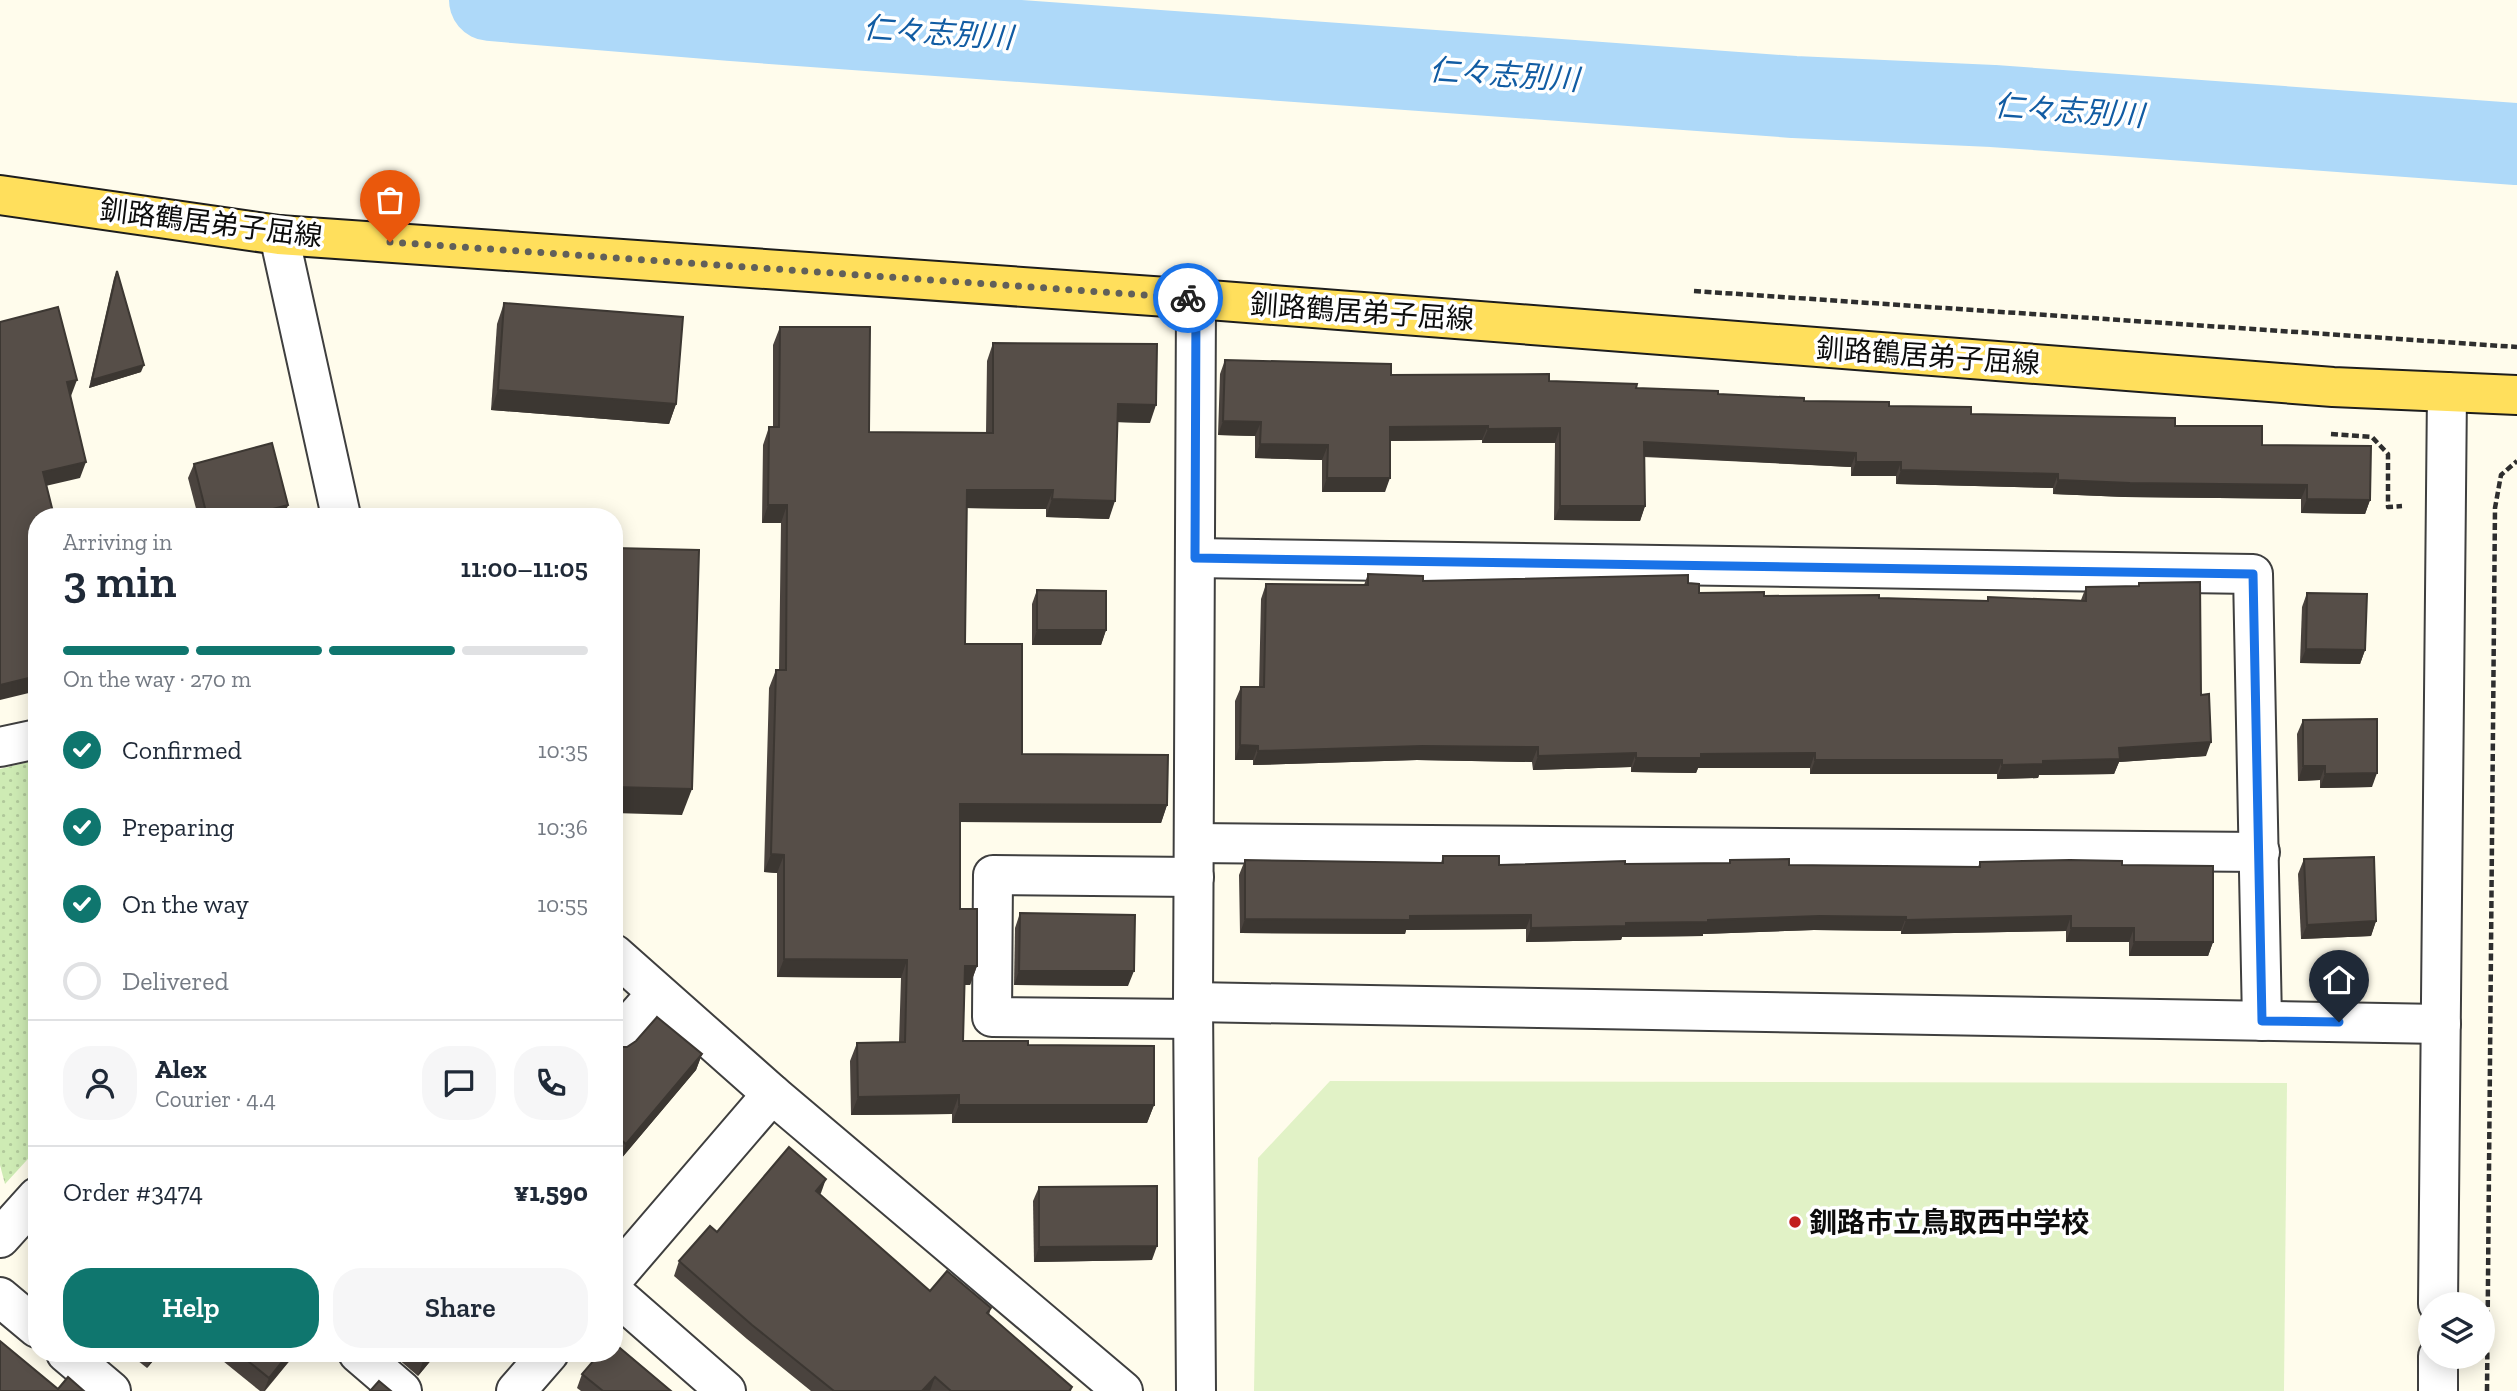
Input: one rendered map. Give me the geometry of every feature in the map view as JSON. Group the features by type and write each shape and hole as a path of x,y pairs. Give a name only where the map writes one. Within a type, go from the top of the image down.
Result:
{"main road":[{"name":"釧路鶴居弟子屈線","path":"0,195 279,235 1196,299 2333,387 2517,395"}],"street":[{"path":"279,235 339,508"},
{"path":"1196,299 1193,1011 1196,1391"},
{"path":"2438,1292 2447,392"},
{"path":"1195,558 2253,574 2262,1021"},
{"path":"0,747 28,741"},
{"path":"2260,852 1194,860 993,875 992,1017 1193,1011 2441,1024"},
{"path":"623,962 772,1094 1123,1391"},
{"path":"623,1032 657,993"},
{"path":"623,1268 772,1094"},
{"path":"2,1228 28,1205"},
{"path":"0,1297 28,1320"},
{"path":"623,1301 726,1391"},
{"path":"77,1362 111,1391"},
{"path":"368,1362 402,1391"},
{"path":"516,1391 541,1362"},
{"path":"2438,1369 2438,1391"}],"path":[{"path":"2333,387 2331,434 2372,437 2388,454 2388,507 2444,505"},
{"path":"2487,1391 2496,508 2501,475 2517,461"}],"green space":[{"path":"28,762 28,1159 5,1184 0,1165 0,769"},
{"name":"釧路市立鳥取西中学校","path":"1330,1081 2287,1083 2284,1391 1254,1391 1258,1158"}],"building":[{"path":"117,271 144,365 92,380"},
{"path":"504,303 683,317 676,404 498,390"},
{"path":"58,307 77,380 67,382 86,462 43,472 52,508 28,508 28,678 0,685 0,322"},
{"path":"780,327 870,327 869,432 993,433 993,343 1157,344 1156,405 1118,404 1115,501 1052,499 1053,490 967,490 965,644 1022,644 1022,754 1168,755 1167,805 960,804 960,909 977,909 977,966 965,966 963,1041 1028,1041 1028,1045 1154,1046 1154,1105 959,1105 959,1095 858,1097 857,1043 905,1042 907,960 784,959 784,855 771,854 776,670 786,670 787,505 768,505 769,427 779,427"},
{"path":"1225,360 1391,364 1391,375 1549,374 1549,381 1637,384 1636,388 1718,391 1718,394 1804,398 1804,401 1889,402 1889,406 1971,407 1971,414 2175,418 2175,426 2262,426 2262,445 2371,446 2370,500 2307,499 2307,485 2130,483 2058,480 2058,474 1901,470 1901,462 1856,462 1856,453 1644,442 1645,506 1560,506 1560,428 1488,429 1488,426 1390,427 1390,478 1327,478 1328,445 1260,444 1261,422 1223,421"},
{"path":"272,443 288,505 277,508 205,508 194,464"},
{"path":"623,548 699,550 692,789 623,787"},
{"path":"1368,574 1423,576 1423,581 1688,575 1688,583 1699,584 1699,593 1764,592 1764,596 1879,595 1879,598 1988,601 1988,597 2086,601 2086,587 2200,582 2201,695 2209,694 2211,742 2119,748 2120,759 2002,765 2002,760 1815,760 1815,753 1701,754 1701,758 1636,758 1636,753 1538,756 1538,747 1422,746 1258,751 1258,746 1240,745 1241,687 1264,687 1266,584 1368,585"},
{"path":"1037,590 1106,591 1106,630 1037,630"},
{"path":"2307,593 2367,594 2365,650 2306,649"},
{"path":"2377,719 2377,773 2325,774 2325,766 2303,766 2303,720"},
{"path":"1443,856 1499,856 1499,865 1625,861 1625,864 1730,863 1730,860 1789,859 1789,865 1980,867 1980,862 2070,860 2122,861 2122,865 2213,866 2213,942 2134,942 2134,928 2071,928 2071,916 1906,920 1906,917 1819,916 1531,928 1531,915 1410,916 1410,920 1245,919 1245,860 1443,863"},
{"path":"2374,857 2376,921 2307,925 2304,859"},
{"path":"1020,913 1135,915 1134,971 1019,971"},
{"path":"657,1017 702,1054 626,1144 623,1142 623,1047 636,1041"},
{"path":"789,1147 826,1179 816,1191 930,1291 947,1271 991,1308 987,1313 1072,1387 1069,1391 951,1391 935,1377 922,1391 834,1391 752,1325 679,1261 710,1226 717,1232"},
{"path":"1157,1186 1157,1246 1039,1247 1039,1187"},
{"path":"0,1341 58,1389 68,1377 84,1391 0,1391"},
{"path":"623,1351 671,1391 603,1391 582,1374 592,1362 623,1362"},
{"path":"249,1362 282,1362 269,1378"},
{"path":"379,1381 391,1391 370,1391"}],"waterway":[{"name":"仁々志別川","path":"490,0 730,20 1794,97 1993,106 2517,144"}],"way so far":[{"path":"390,242 1188,298"}],"place":[{"name":"釧路市立鳥取西中学校","path":"1795,1222"}],"route":[{"path":"1188,298 1196,299 1195,558 2253,574 2262,1021 2339,1022"}]}
